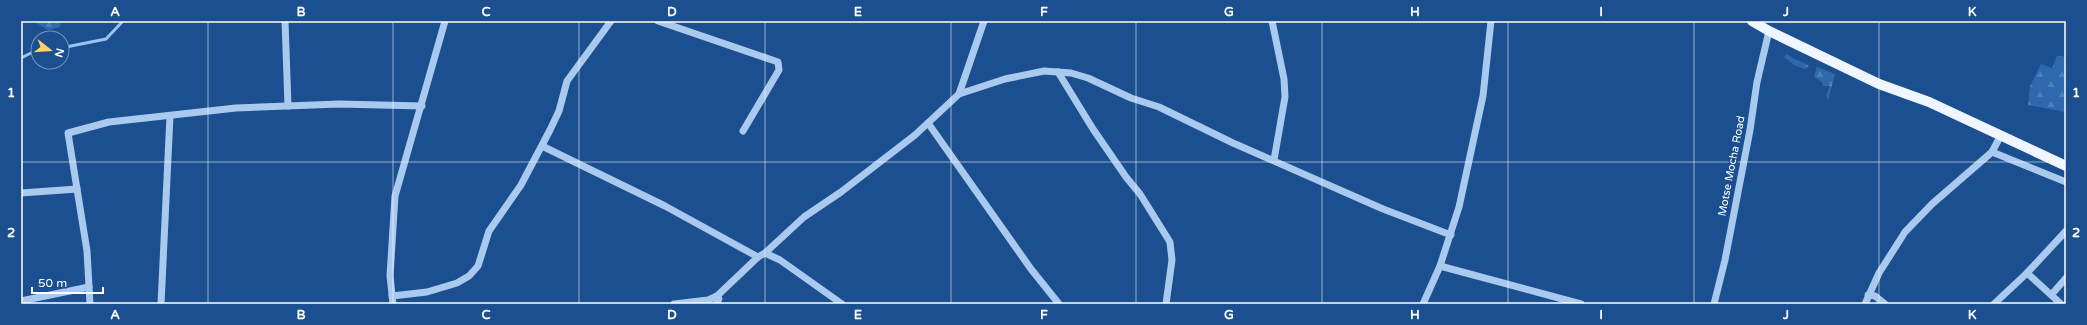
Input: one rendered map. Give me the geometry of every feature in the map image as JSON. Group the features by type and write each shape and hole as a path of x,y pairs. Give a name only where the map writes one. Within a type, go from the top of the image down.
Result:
{"main road":[{"path":"1752,21 1768,31 1879,84 1929,102 2066,166"}],"street":[{"path":"285,21 288,106"},
{"path":"393,304 390,270 396,196 445,21"},
{"path":"392,296 427,292 457,283 469,276 478,266 489,231 521,185 559,111 567,81 611,21"},
{"path":"658,21 778,62 779,70 743,131"},
{"path":"959,94 984,21"},
{"path":"1272,21 1284,79 1285,97 1274,160"},
{"path":"1423,304 1440,266 1451,235 1465,182 1483,96 1491,21"},
{"name":"Motse Mocha Road","path":"1714,304 1725,260 1750,130 1757,82 1768,31"},
{"path":"1058,72 1093,129 1126,177 1140,194 1170,242 1172,260 1166,304"},
{"path":"674,304 708,300 717,296 758,257 765,253 804,217 841,192 915,135 959,94 1026,74 1058,72 1088,78 1131,98 1159,107 1232,143 1274,160 1383,210 1451,235"},
{"path":"90,304 86,251 68,133 109,122 236,108 367,104 422,106"},
{"path":"161,304 170,116"},
{"path":"928,123 1031,269 1059,304"},
{"path":"1865,304 1868,294 1879,272 1905,232 1932,204 1992,152 2001,135"},
{"path":"542,146 665,206 758,257"},
{"path":"1992,152 2066,182"},
{"path":"21,193 77,189"},
{"path":"1994,304 2027,273 2066,231"},
{"path":"765,253 780,260 842,304"},
{"path":"1440,266 1581,304"},
{"path":"2027,273 2052,294 2061,304"},
{"path":"2052,294 2066,278"},
{"path":"21,301 89,287"},
{"path":"1868,294 1875,296 1885,304"},
{"path":"716,304 719,299 717,296"}],"green space":[{"path":"33,21 61,21 60,27 48,30"},
{"path":"1787,54 1809,66 1805,69 1794,65 1784,57"},
{"path":"2057,56 2066,57 2066,112 2028,105 2030,86 2041,64 2052,68"},
{"path":"1817,67 1835,74 1828,101 1826,95 1830,86 1823,86 1822,82 1814,77"}],"waterway":[{"path":"70,46 106,39 123,21"},
{"path":"21,58 30,54"}]}
